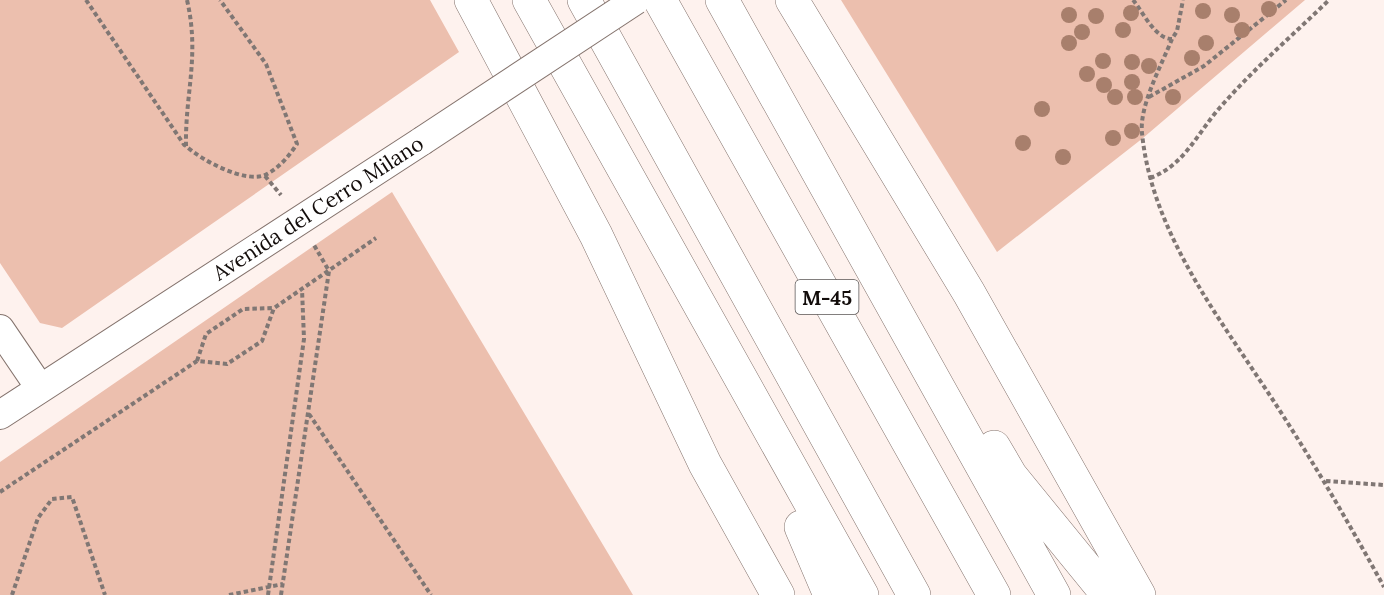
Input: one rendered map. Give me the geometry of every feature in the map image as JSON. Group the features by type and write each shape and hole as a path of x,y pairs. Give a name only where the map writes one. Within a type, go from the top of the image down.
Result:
{"highway":[{"path":"471,0 596,235 705,464 778,595"},
{"path":"529,0 862,595"},
{"path":"584,0 914,595"},
{"name":"M-45","path":"660,0 994,595"},
{"path":"722,0 1054,595"},
{"path":"792,0 969,294 1139,595"},
{"path":"798,134 1011,476 1108,595"},
{"path":"650,214 818,561 830,595"}],"street":[{"name":"Avenida del Cerro Milano","path":"0,415 636,0"},
{"path":"0,328 40,388"}],"path":[{"path":"86,0 186,146 200,159 244,176 265,176 286,159 297,144 266,64 220,0"},
{"path":"186,146 194,62 193,25 187,0"},
{"path":"1133,0 1159,33 1164,38 1172,39"},
{"path":"1183,0 1177,31 1148,98 1141,132 1150,178 1173,243 1325,481 1384,587"},
{"path":"1148,98 1204,66 1286,0"},
{"path":"1150,178 1174,166 1192,147 1216,112 1329,0"},
{"path":"265,176 281,195"},
{"path":"0,492 196,361 206,334 243,309 274,308 376,238"},
{"path":"281,595 329,271 314,245"},
{"path":"268,595 304,339 302,289"},
{"path":"196,361 227,364 262,341 274,308"},
{"path":"309,413 431,595"},
{"path":"1325,481 1384,485"},
{"path":"12,595 38,518 52,499 72,497 105,595"},
{"path":"229,595 283,584"}],"shaded area":[{"path":"0,0 430,0 459,52 62,328 40,323 0,263"},
{"path":"841,0 1305,0 1143,138 997,252"},
{"path":"392,192 633,595 0,595 0,462"}]}
